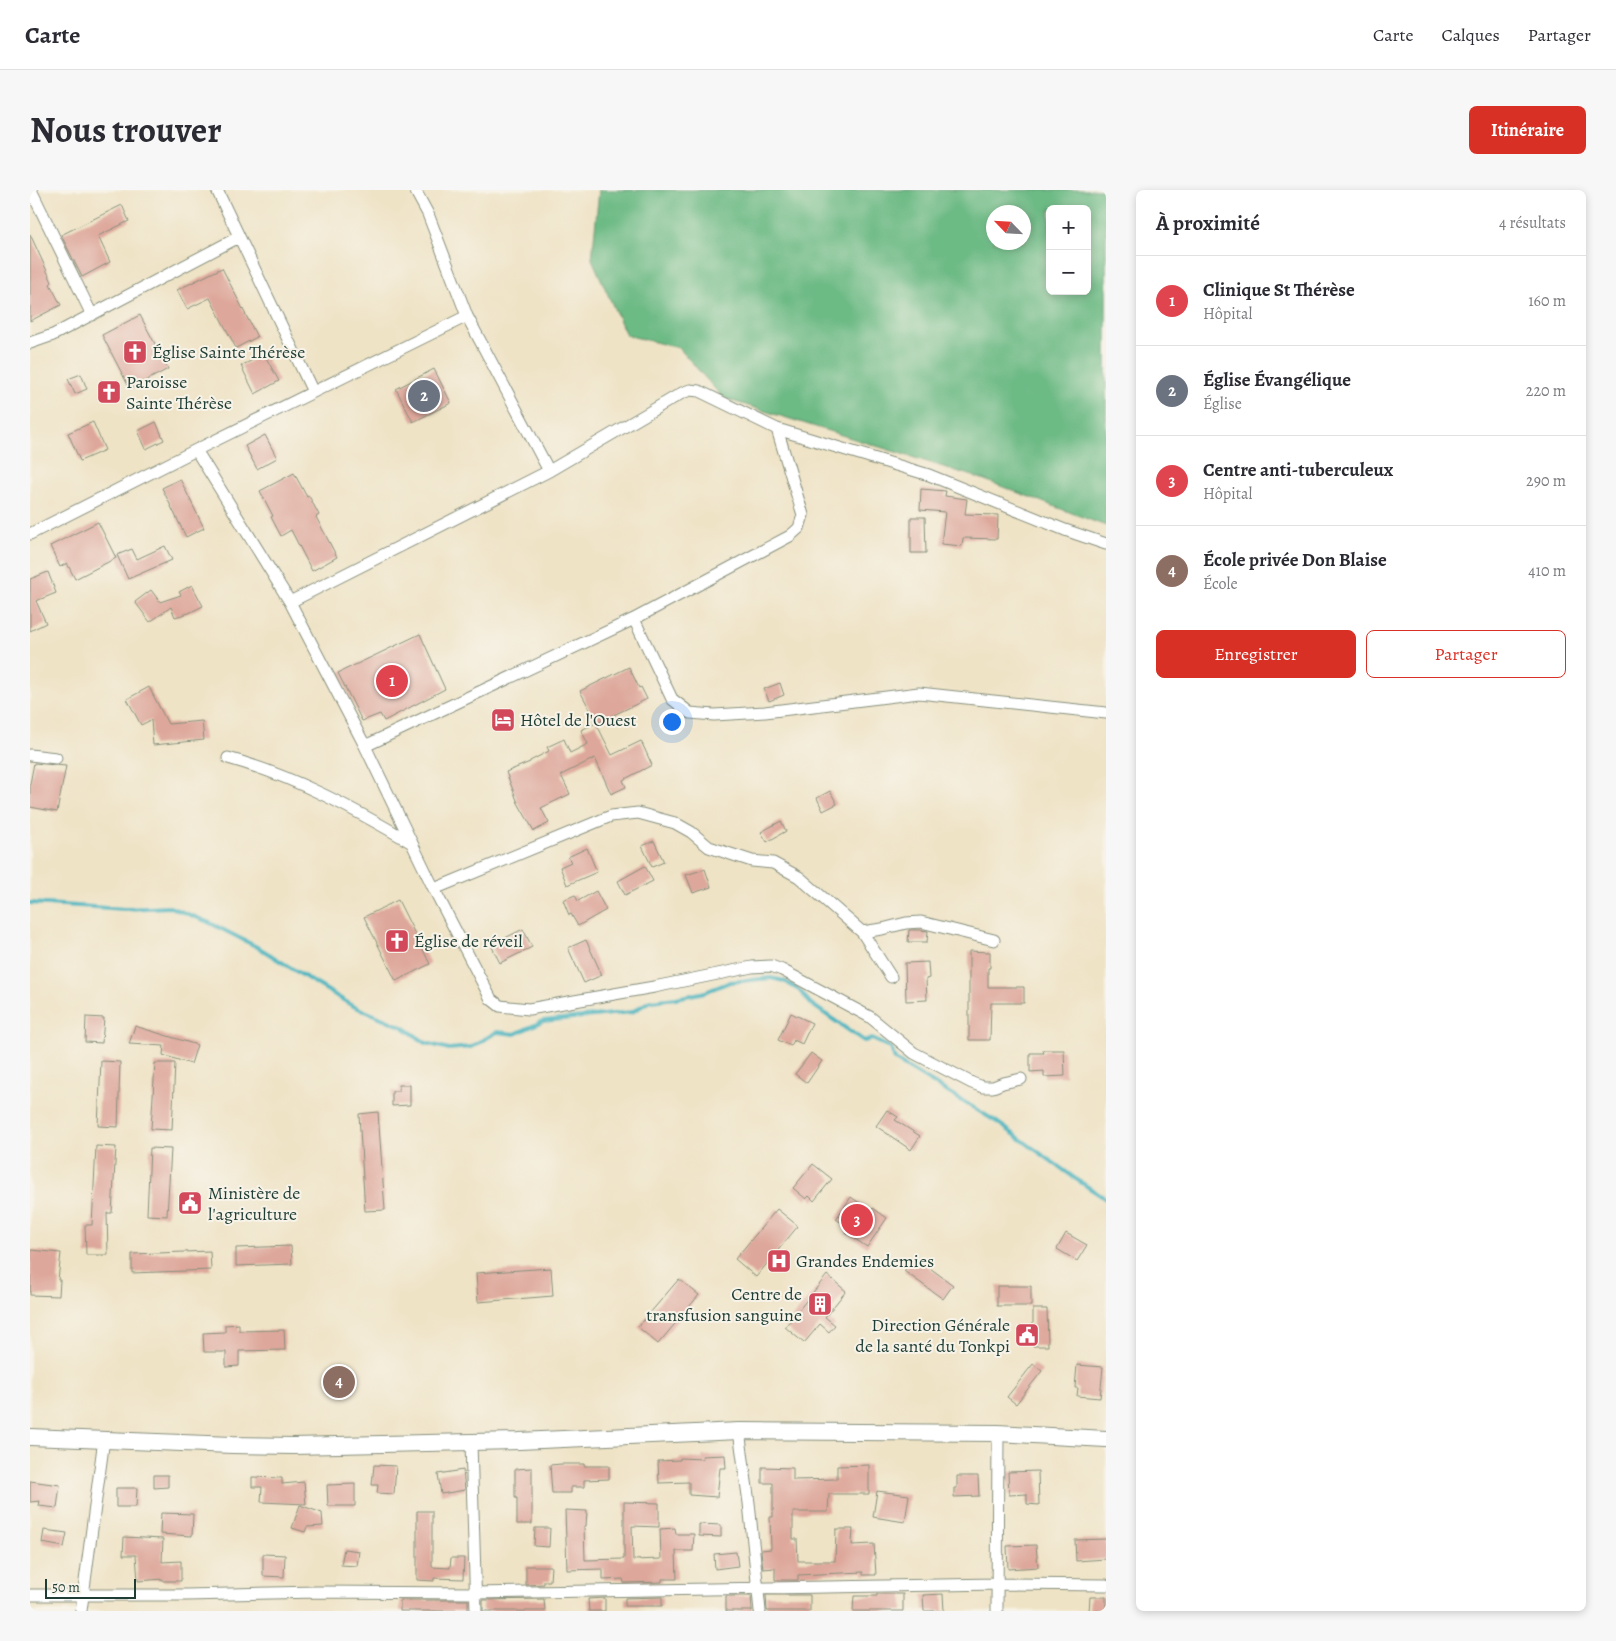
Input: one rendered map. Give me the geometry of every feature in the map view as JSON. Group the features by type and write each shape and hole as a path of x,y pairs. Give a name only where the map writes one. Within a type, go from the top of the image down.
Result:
{"main road":[{"path":"30,1437 276,1446 471,1442 739,1431 998,1433 1106,1439"}],"street":[{"path":"31,190 92,315"},
{"path":"217,190 313,392"},
{"path":"415,190 428,214 467,316 549,470"},
{"path":"30,343 53,335 239,237"},
{"path":"30,534 467,316"},
{"path":"290,602 549,470 690,390 699,391 777,429 929,475 1065,530 1106,544"},
{"path":"365,746 634,619 790,536 799,528 803,515 777,429"},
{"path":"196,450 290,602 365,746 434,889 491,999 500,1006 529,1009 654,987 752,967 771,966 870,1017 914,1053 972,1083 982,1087 993,1087 1021,1079"},
{"path":"634,619 672,699 690,713 714,715 765,712 919,693 1106,714"},
{"path":"30,755 56,758"},
{"path":"228,758 255,765 283,776 374,821 412,843"},
{"path":"434,889 611,816 638,813 675,823 692,832 709,848 752,861 773,863 799,877 862,932 891,978"},
{"path":"862,932 906,923 921,922 994,940"},
{"path":"739,1431 760,1611"},
{"path":"997,1611 998,1433"},
{"path":"81,1611 104,1439"},
{"path":"471,1442 476,1611"},
{"path":"30,1595 317,1592 475,1593 997,1584 1106,1585"}],"green space":[{"path":"599,190 1106,190 1106,526 982,479 723,398 679,348 626,335 592,259"}],"building":[{"path":"122,205 129,221 98,236 110,262 82,277 61,235"},
{"path":"30,234 52,282 50,284 61,305 30,321"},
{"path":"222,268 257,337 236,348 210,298 187,309 177,290"},
{"name":"Église Sainte Thérèse","path":"140,315 168,369 130,389 102,335"},
{"path":"264,354 279,381 255,394 241,366"},
{"path":"434,369 451,403 413,422 396,389"},
{"path":"81,374 87,389 75,394 68,379"},
{"path":"93,422 105,450 80,461 68,433"},
{"path":"156,422 164,440 146,449 138,431"},
{"path":"265,435 277,458 257,469 245,446"},
{"path":"294,473 319,515 316,517 337,557 312,571 291,530 281,536 260,491"},
{"path":"180,479 204,528 186,537 162,488"},
{"path":"921,489 946,491 945,496 967,499 965,514 998,515 997,539 963,538 962,546 941,544 945,512 920,510"},
{"path":"911,517 925,517 926,553 911,553"},
{"path":"98,522 116,558 75,579 67,563 60,567 50,546"},
{"path":"165,546 172,560 128,579 117,555 132,549 137,559"},
{"path":"48,572 56,593 36,601 46,623 30,631 30,579"},
{"path":"192,585 203,606 189,613 175,617 171,607 150,622 135,602 151,590 160,602 181,595 179,592"},
{"path":"420,634 445,689 384,721 380,714 362,721 338,673"},
{"path":"629,667 639,688 641,687 647,699 597,723 580,691"},
{"path":"780,683 784,695 769,701 764,689"},
{"path":"149,687 168,724 202,721 204,740 153,745 151,720 141,725 127,699"},
{"path":"596,723 612,755 641,741 652,765 623,780 626,787 611,794 595,758 561,775 570,794 541,808 549,823 534,831 518,803 506,772 530,762 549,751 547,747 564,739 570,753 588,744 581,730"},
{"path":"34,763 66,766 57,812 30,807 30,784"},
{"path":"830,791 837,804 823,811 817,798"},
{"path":"781,821 786,831 767,842 761,832"},
{"path":"654,841 664,862 652,867 642,846"},
{"path":"587,848 597,872 567,885 560,867 571,862 568,857"},
{"path":"645,866 653,881 625,895 618,881"},
{"path":"705,869 711,887 693,893 686,875"},
{"path":"596,891 606,910 578,926 571,914 569,915 563,900 575,895 578,901"},
{"name":"Église de réveil","path":"398,900 430,964 396,981 364,917"},
{"path":"523,929 532,947 500,963 491,945"},
{"path":"909,930 928,931 927,942 908,942"},
{"path":"586,940 602,975 584,983 568,948"},
{"path":"969,951 990,952 988,987 1024,987 1024,1003 991,1003 990,1040 969,1040"},
{"path":"928,962 929,978 926,979 927,1000 906,1001 905,963"},
{"path":"791,1013 812,1023 802,1044 794,1040 791,1046 778,1040"},
{"path":"86,1017 104,1018 102,1043 85,1042"},
{"path":"135,1026 197,1045 191,1064 163,1055 164,1046 129,1044"},
{"path":"1043,1050 1064,1050 1065,1076 1044,1077 1044,1071 1030,1072 1030,1053 1044,1053"},
{"path":"811,1053 822,1061 807,1083 795,1074"},
{"path":"101,1061 120,1062 118,1127 98,1126"},
{"path":"155,1063 175,1063 172,1130 151,1129"},
{"path":"399,1085 410,1085 410,1105 392,1106 392,1091 399,1091"},
{"path":"887,1110 898,1117 895,1120 920,1136 911,1150 876,1126"},
{"path":"378,1112 385,1210 365,1211 359,1114"},
{"path":"96,1146 116,1147 112,1213 107,1213 108,1255 86,1255 85,1225 92,1225"},
{"path":"150,1148 171,1149 167,1216 147,1215"},
{"path":"813,1164 832,1179 814,1201 809,1196 806,1199 793,1188"},
{"path":"851,1197 871,1211 873,1208 887,1218 867,1247 846,1233 849,1228 836,1219"},
{"path":"777,1209 798,1226 756,1277 735,1259"},
{"path":"1066,1233 1087,1245 1077,1261 1057,1249"},
{"path":"291,1246 292,1264 236,1266 236,1248"},
{"path":"31,1250 61,1253 58,1280 60,1280 59,1296 30,1295"},
{"path":"210,1251 211,1270 132,1273 132,1254"},
{"path":"915,1257 953,1285 943,1299 904,1271"},
{"path":"551,1268 553,1296 478,1302 476,1273"},
{"name":"Centre de transfusion sanguine","path":"827,1275 846,1291 825,1317 835,1325 829,1332 820,1324 804,1343 785,1327"},
{"path":"679,1279 699,1295 658,1344 638,1327"},
{"path":"997,1286 1031,1286 1031,1306 997,1306"},
{"path":"1033,1309 1047,1309 1048,1346 1033,1346"},
{"path":"239,1324 239,1331 284,1330 285,1350 239,1351 239,1366 226,1367 226,1352 204,1352 203,1333 225,1332 225,1325"},
{"path":"1033,1364 1042,1371 1016,1404 1007,1397"},
{"path":"1077,1365 1103,1367 1100,1398 1077,1396 1078,1388 1075,1388"},
{"path":"725,1455 726,1468 720,1468 717,1497 689,1495 689,1482 659,1483 658,1461 680,1460 680,1458 703,1459 702,1456"},
{"path":"374,1465 396,1466 394,1494 377,1493 378,1485 372,1485"},
{"path":"550,1465 609,1466 609,1479 584,1480 584,1487 571,1487 571,1493 552,1493"},
{"path":"869,1465 869,1494 829,1494 828,1512 793,1512 793,1539 797,1539 798,1561 835,1561 836,1529 853,1529 852,1545 874,1544 876,1575 863,1575 863,1572 798,1575 798,1580 775,1580 775,1568 763,1569 761,1550 771,1549 770,1517 773,1517 773,1483 762,1483 762,1467 793,1468 793,1480 837,1479 837,1466"},
{"path":"532,1468 532,1524 517,1524 515,1469"},
{"path":"463,1470 465,1490 441,1494 438,1474"},
{"path":"1038,1471 1039,1505 1027,1504 1027,1494 1009,1495 1008,1472"},
{"path":"154,1475 168,1475 168,1487 154,1488"},
{"path":"957,1476 978,1476 979,1496 954,1497 954,1488 957,1488"},
{"path":"252,1477 282,1478 282,1484 304,1482 306,1504 261,1502 262,1487 252,1487"},
{"path":"30,1481 60,1485 57,1508 39,1506 40,1501 30,1502"},
{"path":"355,1484 355,1506 328,1506 327,1485"},
{"path":"116,1488 137,1488 136,1507 116,1507"},
{"path":"877,1491 909,1495 905,1522 873,1517"},
{"path":"624,1502 659,1503 659,1527 632,1526 633,1560 661,1559 660,1529 675,1528 676,1534 694,1534 693,1551 676,1551 677,1579 662,1579 662,1582 624,1583 623,1579 603,1580 603,1569 567,1570 565,1510 587,1511 586,1526 584,1526 585,1560 624,1559"},
{"path":"300,1505 322,1513 323,1526 307,1527 305,1532 292,1528"},
{"path":"417,1511 432,1511 432,1567 450,1568 451,1558 464,1558 463,1579 434,1578 434,1581 417,1580"},
{"path":"161,1513 193,1514 192,1536 160,1534"},
{"path":"699,1524 721,1525 721,1537 699,1536"},
{"path":"535,1528 550,1528 549,1547 534,1546"},
{"path":"44,1530 67,1533 64,1547 42,1543"},
{"path":"124,1537 163,1539 162,1562 181,1561 181,1581 163,1581 163,1579 138,1581 136,1555 123,1555"},
{"path":"1106,1539 1106,1559 1076,1561 1075,1540"},
{"path":"1036,1545 1038,1567 1008,1569 1007,1546"},
{"path":"344,1549 359,1551 357,1566 341,1565"},
{"path":"736,1552 738,1566 715,1569 714,1554"},
{"path":"263,1554 285,1555 284,1577 263,1576"},
{"path":"526,1566 551,1566 550,1581 544,1581 544,1584 526,1585"},
{"path":"877,1594 903,1594 903,1611 853,1611 854,1596 877,1596"},
{"path":"943,1594 944,1611 924,1611 923,1595"},
{"path":"766,1595 810,1595 810,1611 767,1611"},
{"path":"726,1596 751,1596 752,1611 726,1611"},
{"path":"662,1597 662,1606 625,1606 625,1598"},
{"path":"1090,1597 1106,1597 1106,1611 1089,1611"},
{"path":"605,1598 605,1611 589,1611 588,1599"},
{"path":"544,1599 545,1611 483,1611 483,1600"},
{"path":"400,1600 468,1600 468,1611 400,1611"}],"waterway":[{"path":"30,903 125,909 170,907 208,922 261,949 353,1006 403,1027 426,1043 449,1049 471,1047 497,1032 515,1034 543,1021 632,1012 650,1001 705,992 730,982 771,978 784,981 799,990 811,1004 864,1041 872,1039 891,1048 895,1060 997,1122 1106,1199"}],"place":[{"name":"Église Sainte Thérèse","path":"135,352"},
{"name":"Paroisse Sainte Thérèse","path":"109,392"},
{"name":"Église Évangélique","path":"424,396"},
{"name":"Clinique St Thérèse","path":"392,681"},
{"name":"Hôtel de l'Ouest","path":"503,720"},
{"name":"Église de réveil","path":"397,941"},
{"name":"Ministère de l'agriculture","path":"190,1203"},
{"name":"Centre anti-tuberculeux","path":"857,1220"},
{"name":"Grandes Endemies","path":"779,1261"},
{"name":"Centre de transfusion sanguine","path":"820,1304"},
{"name":"Direction Générale de la santé du Tonkpi","path":"1027,1335"},
{"name":"École privée Don Blaise","path":"339,1382"}]}
